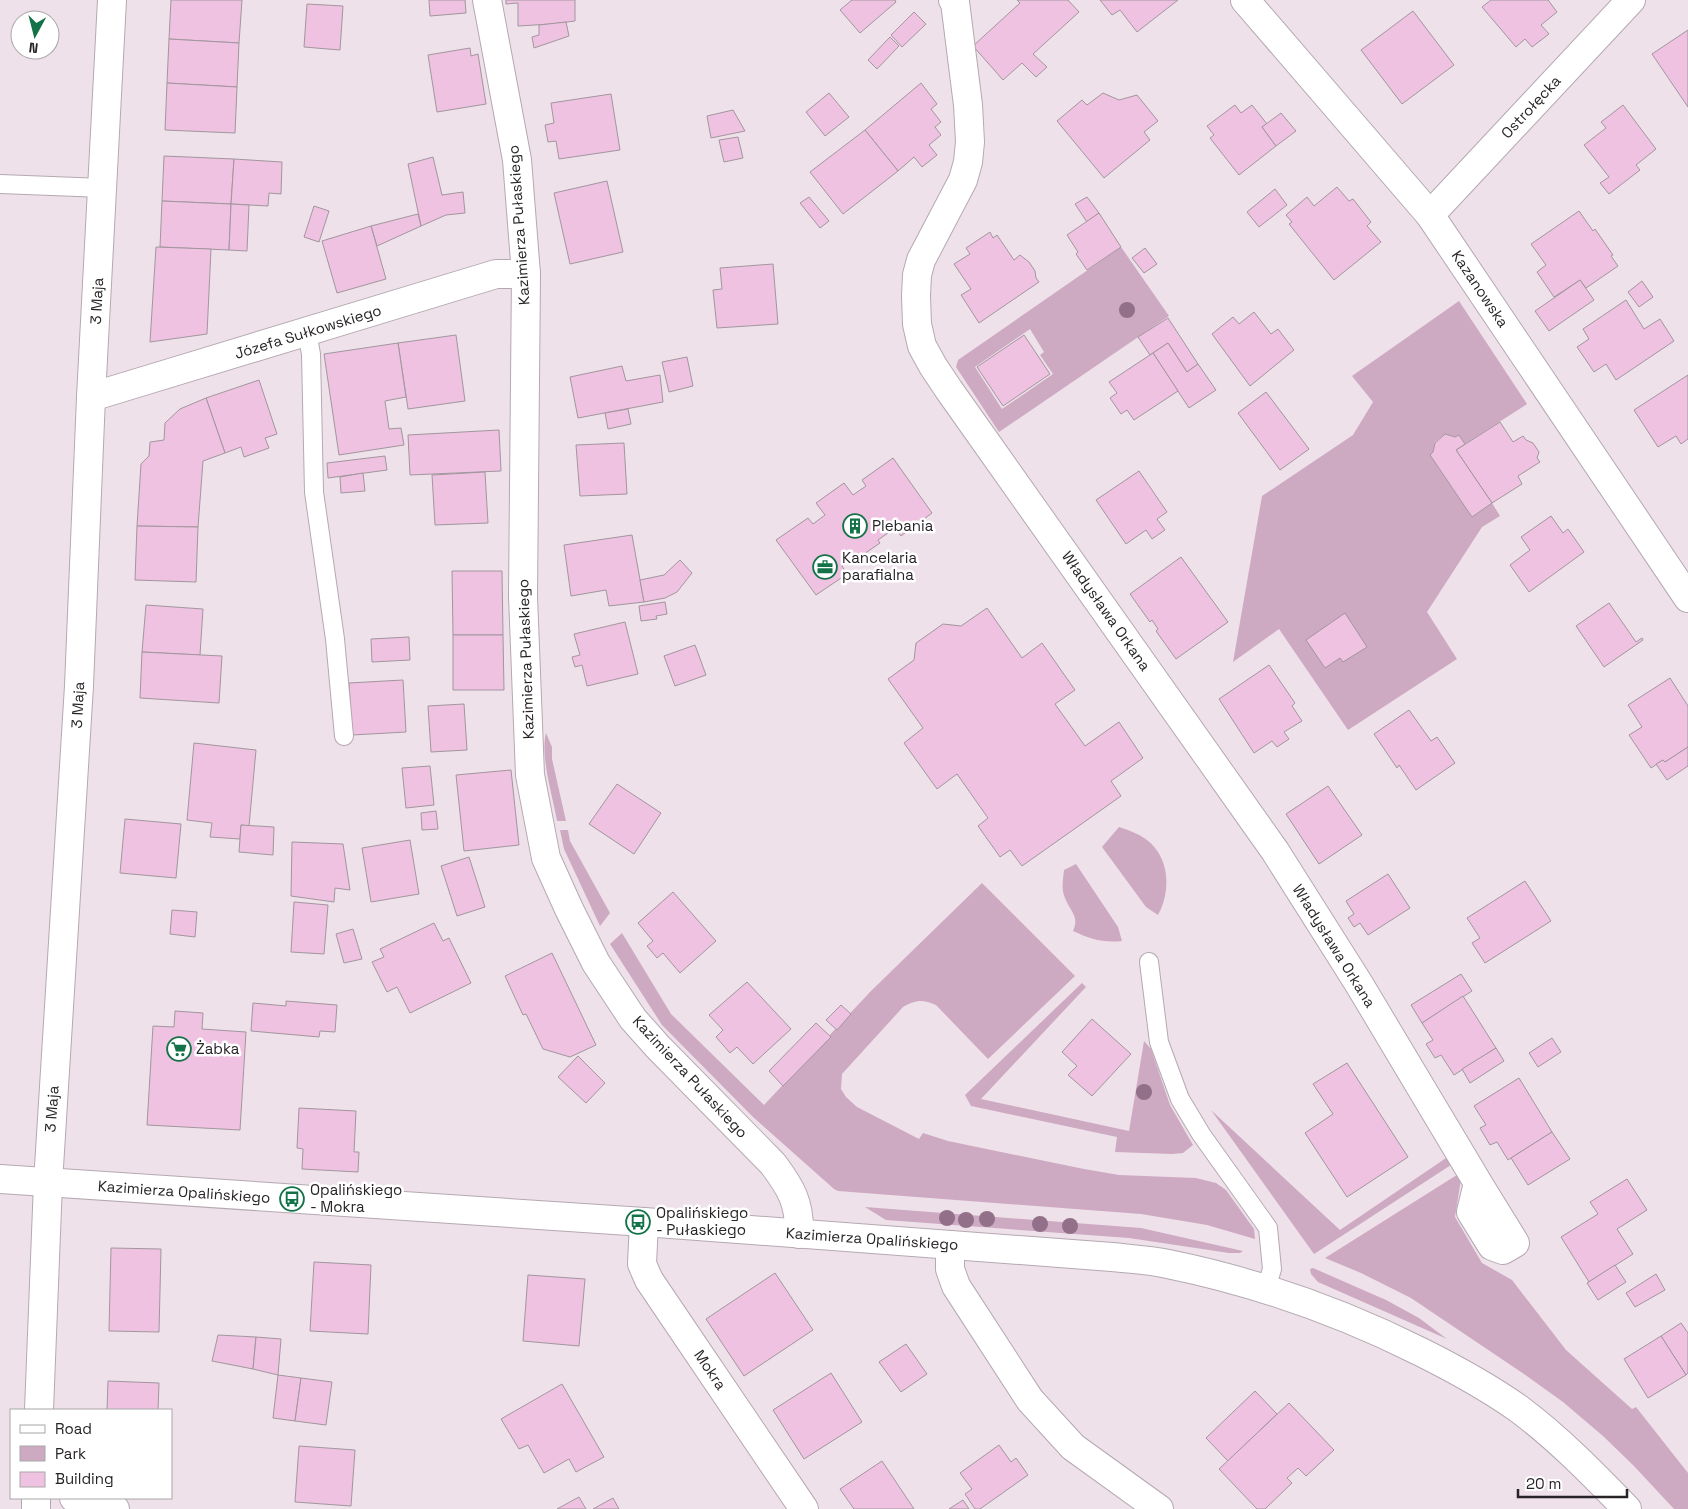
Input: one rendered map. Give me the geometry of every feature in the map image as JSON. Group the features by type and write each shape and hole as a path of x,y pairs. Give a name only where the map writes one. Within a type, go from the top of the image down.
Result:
{"street":[{"name":"3 Maja","path":"39,1409 48,1183 79,686 91,397 112,0"},
{"name":"Kazimierza Pułaskiego","path":"487,0 517,160 526,274 523,615 530,775 546,858 596,962 633,1019 773,1164 784,1179 794,1197 800,1216 799,1234"},
{"name":"Kazanowska","path":"1245,0 1430,215 1688,598"},
{"name":"Ostrołęcka","path":"1430,215 1631,0"},
{"name":"Władysława Orkana","path":"955,1 967,95 970,142 968,162 963,180 921,260 919,268 916,296 917,324 922,346 949,390 1274,851 1359,984 1478,1183"},
{"name":"Józefa Sułkowskiego","path":"91,397 496,274 526,274"},
{"name":"Kazimierza Opalińskiego","path":"0,1179 644,1222 1112,1257 1166,1264 1266,1289 1345,1318 1393,1338 1464,1374 1492,1391 1544,1429 1588,1469 1627,1509"},
{"name":"Mokra","path":"644,1222 642,1264 648,1280 804,1509"},
{"path":"950,1245 950,1269 956,1286 1030,1400 1073,1447 1159,1509"},
{"path":"78,1499 115,1509"}],"lane":[{"path":"0,184 103,188"},
{"path":"307,332 311,354 314,492 335,639 344,736"},
{"path":"1149,962 1159,1042 1180,1099 1201,1134 1268,1228 1272,1269 1266,1289"}],"green space":[{"path":"1121,247 1169,316 999,432 956,367 958,360","holes":["1030,329 1044,352 1040,355 1053,374 1002,409 975,367"]},
{"path":"1459,301 1527,404 1465,444 1459,435 1455,437 1445,434 1435,442 1433,452 1430,455 1472,517 1492,503 1500,516 1482,527 1427,612 1457,659 1348,730 1279,629 1233,662 1262,496 1353,435 1373,402 1352,376"},
{"path":"546,733 552,747 552,759 566,821 557,821 546,765"},
{"path":"1119,827 1134,832 1147,840 1155,847 1164,865 1166,875 1165,896 1158,915 1146,907 1102,847"},
{"path":"560,830 568,830 570,841 610,913 600,926 564,849"},
{"path":"1076,864 1118,927 1122,941 1097,940 1073,931 1075,918 1065,898 1063,884 1064,870"},
{"path":"982,883 1075,976 988,1059 936,1005 919,1001 903,1007 842,1074 841,1089 846,1097 857,1107 919,1139 923,1133 948,1141 1119,1175 1196,1178 1216,1183 1226,1190 1254,1229 1255,1239 1207,1225 1141,1214 838,1191 753,1117 662,1025 610,944 622,933 671,1014 764,1105 871,991"},
{"path":"1082,983 1086,987 981,1099 1129,1131 1144,1041 1151,1049 1170,1105 1193,1145 1183,1153 1115,1152 1117,1137 971,1106 965,1095"},
{"path":"1211,1110 1340,1230 1449,1156 1454,1163 1314,1254"},
{"path":"1460,1173 1461,1179 1455,1217 1482,1263 1512,1280 1566,1350 1632,1409 1636,1407 1688,1473 1688,1509 1674,1509 1603,1436 1563,1402 1524,1374 1411,1298 1361,1273 1325,1258"},
{"path":"865,1207 1141,1228 1243,1251 1240,1253 1229,1253 1129,1238 886,1220"},
{"path":"1313,1268 1386,1300 1419,1318 1447,1339 1318,1282 1311,1274 1310,1269"}],"building":[{"path":"171,0 242,0 239,43 169,39"},
{"path":"429,0 465,0 466,13 430,16"},
{"path":"506,0 575,0 575,21 518,26 518,3 506,4"},
{"path":"852,0 895,0 896,2 860,33 840,10"},
{"path":"1017,0 1068,0 1079,12 1033,54 1047,67 1036,77 1022,63 1003,80 973,46 1020,3"},
{"path":"1100,0 1178,0 1137,32 1120,10 1112,15"},
{"path":"1491,0 1548,0 1557,12 1541,25 1549,34 1532,47 1525,39 1516,47 1482,7"},
{"path":"307,4 343,6 340,50 304,47"},
{"path":"1413,11 1454,65 1402,104 1361,50"},
{"path":"914,12 926,24 902,47 891,35"},
{"path":"566,22 569,36 534,48 532,37 539,35 539,25"},
{"path":"1688,30 1688,107 1652,54"},
{"path":"890,37 899,46 877,69 868,60"},
{"path":"169,39 239,43 237,87 167,83"},
{"path":"470,48 471,56 478,54 486,104 437,112 428,55"},
{"path":"167,83 237,87 235,133 165,130"},
{"path":"921,83 937,104 931,109 941,122 935,127 941,135 929,145 937,155 922,167 914,157 898,171 865,130"},
{"path":"829,93 849,117 825,136 806,112"},
{"path":"1103,93 1119,100 1137,95 1158,121 1144,132 1150,140 1104,178 1057,121 1082,100 1087,105"},
{"path":"611,94 620,150 559,159 556,141 548,142 545,125 554,123 551,103"},
{"path":"1235,105 1241,113 1252,105 1267,124 1262,127 1276,146 1239,175 1210,138 1214,135 1207,126"},
{"path":"1623,105 1656,149 1636,165 1640,170 1609,194 1600,183 1609,177 1584,145 1606,128 1601,122"},
{"path":"733,110 745,131 711,138 707,116"},
{"path":"1281,113 1296,131 1276,146 1262,127"},
{"path":"865,130 898,171 843,214 810,172"},
{"path":"738,137 743,158 724,162 719,140"},
{"path":"164,156 234,159 231,204 162,201"},
{"path":"433,157 442,195 463,192 465,213 446,215 421,226 408,164"},
{"path":"234,159 282,162 281,194 269,193 268,206 231,204"},
{"path":"607,181 623,252 570,264 554,193"},
{"path":"1337,187 1349,201 1353,199 1371,222 1367,226 1381,242 1334,280 1289,224 1292,222 1286,215 1307,197 1314,206"},
{"path":"1275,189 1287,205 1259,227 1247,212"},
{"path":"809,197 829,221 820,228 800,203"},
{"path":"1087,197 1099,213 1087,222 1075,204"},
{"path":"162,201 231,204 229,250 160,247"},
{"path":"231,204 249,205 247,251 229,250"},
{"path":"314,206 329,211 319,242 304,237"},
{"path":"1579,211 1593,231 1595,229 1613,255 1611,256 1618,266 1586,288 1580,280 1554,297 1537,272 1546,265 1531,244"},
{"path":"1099,213 1121,247 1087,270 1076,254 1078,252 1067,235"},
{"path":"418,214 421,226 377,246 371,226"},
{"path":"371,226 386,279 337,293 322,241"},
{"path":"990,232 993,238 997,235 1014,260 1020,255 1029,262 1039,282 979,323 961,295 971,289 954,264 970,254 966,248"},
{"path":"156,247 211,249 207,334 150,342"},
{"path":"1145,248 1157,264 1144,273 1132,258"},
{"path":"773,264 778,324 717,328 713,290 722,289 720,268"},
{"path":"1580,280 1594,300 1549,331 1535,311"},
{"path":"1642,281 1653,297 1639,307 1628,292"},
{"path":"1626,300 1644,329 1660,319 1674,341 1616,380 1606,364 1594,372 1577,347 1589,339 1583,329"},
{"path":"1254,312 1271,334 1278,329 1294,350 1250,386 1212,334 1233,317 1239,324"},
{"path":"1168,318 1198,364 1187,372 1168,343 1150,355 1138,337"},
{"path":"456,335 465,401 408,409 398,343"},
{"path":"1024,335 1050,374 1003,406 977,367"},
{"path":"398,343 406,397 385,401 389,429 401,428 404,445 339,455 324,354"},
{"path":"1168,343 1187,372 1198,364 1216,390 1189,408 1153,353"},
{"path":"1153,353 1178,391 1134,420 1127,410 1121,414 1110,398 1117,393 1109,382"},
{"path":"687,357 693,386 669,392 662,362"},
{"path":"622,366 626,381 660,375 663,402 578,418 570,377"},
{"path":"1688,375 1688,439 1681,444 1676,436 1658,447 1634,410"},
{"path":"259,380 277,434 265,438 269,448 244,457 241,447 225,453 206,398"},
{"path":"1266,392 1309,449 1280,470 1238,413"},
{"path":"206,398 225,453 203,461 198,527 137,526 141,464 149,456 150,442 164,440 165,423 180,409"},
{"path":"628,409 631,424 608,429 605,413"},
{"path":"1500,422 1513,442 1523,436 1526,440 1533,443 1539,452 1537,458 1540,462 1518,476 1522,484 1492,503 1456,450"},
{"path":"499,430 501,471 410,475 408,435"},
{"path":"1445,434 1455,437 1459,435 1465,444 1456,450 1492,503 1472,517 1430,455 1433,452 1435,443"},
{"path":"624,443 627,494 580,496 576,445"},
{"path":"385,456 387,470 328,478 327,463"},
{"name":"Plebania","path":"893,458 932,513 901,536 895,528 878,540 880,543 861,556 859,553 842,566 847,574 816,595 776,540 808,518 813,524 825,515 816,503 844,483 853,495 866,486 862,480"},
{"path":"1139,471 1167,512 1157,519 1165,530 1152,539 1146,530 1126,544 1096,500"},
{"path":"485,472 488,523 435,525 432,475"},
{"path":"363,473 365,491 341,493 340,477"},
{"path":"1551,516 1563,533 1568,529 1584,552 1529,592 1510,565 1530,550 1521,537"},
{"path":"137,526 198,527 196,582 135,580"},
{"path":"632,535 644,602 609,606 606,590 571,596 564,545"},
{"path":"1181,557 1228,622 1176,659 1156,631 1158,629 1152,620 1150,622 1130,594"},
{"path":"680,560 692,573 677,592 665,598 644,602 640,580 664,575"},
{"path":"452,571 502,571 503,635 453,635"},
{"path":"665,602 667,614 656,616 657,619 641,621 639,606"},
{"path":"1609,603 1636,642 1642,638 1643,640 1604,667 1576,626"},
{"path":"146,605 203,609 200,655 142,652"},
{"path":"987,608 1022,658 1042,643 1075,690 1055,704 1085,746 1119,722 1143,758 1111,781 1121,796 1022,866 1010,850 1000,857 978,826 988,818 957,774 937,789 904,743 923,728 888,679 914,660 916,643 943,624 961,626"},
{"path":"1345,613 1367,647 1343,662 1340,658 1325,668 1306,640"},
{"path":"625,622 638,674 587,686 582,665 575,667 572,657 580,655 574,634"},
{"path":"453,635 503,635 504,690 453,690"},
{"path":"409,637 410,660 372,662 371,639"},
{"path":"695,645 706,675 675,686 664,656"},
{"path":"142,652 222,656 219,703 140,698"},
{"path":"1269,665 1295,703 1292,706 1302,721 1284,732 1289,739 1277,747 1272,741 1254,753 1219,699"},
{"path":"1670,678 1688,706 1688,747 1665,762 1663,760 1651,768 1629,735 1642,727 1628,705"},
{"path":"403,680 406,732 352,735 349,683"},
{"path":"464,704 467,750 431,752 428,706"},
{"path":"1409,710 1431,741 1437,737 1455,763 1416,790 1399,765 1397,768 1374,734"},
{"path":"194,743 256,750 249,826 241,825 240,839 210,837 212,823 187,820"},
{"path":"1688,747 1688,766 1667,780 1656,764 1663,760 1665,762"},
{"path":"430,766 434,805 406,808 402,768"},
{"path":"511,770 519,845 464,851 456,775"},
{"path":"617,784 661,813 634,854 589,824"},
{"path":"1328,786 1362,835 1319,864 1286,814"},
{"path":"436,811 438,829 422,830 421,813"},
{"path":"125,819 181,824 176,878 120,873"},
{"path":"241,825 274,827 273,855 239,852"},
{"path":"410,840 419,894 371,902 362,848"},
{"path":"292,842 343,844 350,890 335,888 334,902 291,896"},
{"path":"469,857 485,907 457,916 441,866"},
{"path":"1388,874 1410,908 1368,935 1360,923 1354,927 1348,918 1354,914 1346,901"},
{"path":"1525,881 1551,921 1485,963 1472,943 1480,938 1467,918"},
{"path":"673,892 716,941 680,973 663,953 657,958 647,946 653,941 638,923"},
{"path":"294,902 328,905 324,954 291,952"},
{"path":"172,910 197,912 195,937 170,934"},
{"path":"434,923 443,941 449,938 471,983 410,1013 397,987 387,992 372,962 384,957 380,949"},
{"path":"353,929 362,959 344,963 336,934"},
{"path":"552,953 596,1045 570,1057 543,1049 526,1014 523,1015 505,976"},
{"path":"1461,974 1472,991 1422,1023 1411,1005"},
{"path":"747,982 791,1029 753,1064 737,1047 730,1053 716,1037 723,1030 709,1015"},
{"path":"1463,996 1496,1048 1454,1075 1441,1055 1435,1058 1426,1044 1433,1040 1422,1023"},
{"path":"286,1001 337,1005 335,1032 320,1031 319,1037 251,1031 253,1003 286,1006"},
{"path":"841,1005 851,1014 837,1030 826,1020"},
{"path":"175,1011 203,1013 202,1029 246,1032 240,1130 147,1125 153,1026 174,1027"},
{"path":"1092,1019 1131,1054 1092,1096 1068,1075 1077,1066 1062,1052"},
{"path":"816,1023 831,1037 783,1086 769,1071"},
{"path":"1552,1038 1561,1052 1538,1067 1529,1053"},
{"path":"1496,1048 1504,1061 1470,1083 1462,1069"},
{"path":"578,1056 605,1083 586,1103 558,1077"},
{"path":"1347,1063 1408,1157 1347,1197 1305,1133 1333,1114 1313,1084"},
{"path":"1519,1078 1552,1132 1508,1160 1497,1142 1490,1145 1480,1128 1486,1125 1474,1106"},
{"path":"299,1108 356,1111 354,1152 359,1152 358,1172 302,1169 303,1149 297,1148"},
{"path":"1552,1132 1570,1159 1528,1185 1511,1158"},
{"path":"1627,1179 1647,1210 1617,1229 1633,1254 1589,1282 1561,1237 1598,1214 1590,1202"},
{"path":"111,1248 161,1249 159,1332 109,1331"},
{"path":"314,1262 371,1265 368,1334 310,1331"},
{"path":"1615,1265 1626,1282 1598,1300 1587,1283"},
{"path":"775,1273 813,1330 744,1376 706,1319"},
{"path":"1656,1274 1665,1290 1635,1307 1626,1293"},
{"path":"528,1275 585,1279 579,1346 523,1341"},
{"path":"1681,1323 1688,1333 1688,1373 1686,1375 1661,1336"},
{"path":"218,1335 256,1337 253,1369 212,1361"},
{"path":"1661,1336 1686,1375 1648,1398 1624,1359"},
{"path":"256,1337 281,1339 278,1375 253,1369"},
{"path":"906,1344 927,1374 901,1392 879,1362"},
{"path":"831,1373 862,1422 804,1459 773,1410"},
{"path":"278,1375 301,1378 295,1421 273,1418"},
{"path":"301,1378 332,1382 326,1425 295,1421"},
{"path":"108,1381 159,1383 158,1409 107,1409"},
{"path":"562,1384 604,1457 576,1472 569,1459 544,1473 528,1445 519,1449 501,1419"},
{"path":"1255,1391 1277,1414 1228,1461 1206,1438"},
{"path":"1289,1403 1334,1450 1306,1476 1298,1468 1287,1478 1292,1483 1265,1509 1257,1509 1219,1469"},
{"path":"999,1445 1011,1462 1016,1458 1028,1475 980,1509 975,1509 965,1494 972,1489 960,1473"},
{"path":"299,1446 355,1450 351,1506 295,1502"},
{"path":"882,1461 914,1509 854,1509 840,1489"},
{"path":"579,1497 586,1509 557,1509"},
{"path":"613,1498 619,1509 593,1509"},
{"path":"963,1500 969,1509 949,1509"}],"place":[{"name":"Plebania","path":"855,526"},
{"name":"Kancelaria parafialna","path":"825,567"},
{"name":"Żabka","path":"179,1049"},
{"name":"Opalińskiego - Mokra","path":"292,1199"},
{"name":"Opalińskiego - Pułaskiego","path":"638,1222"}]}
